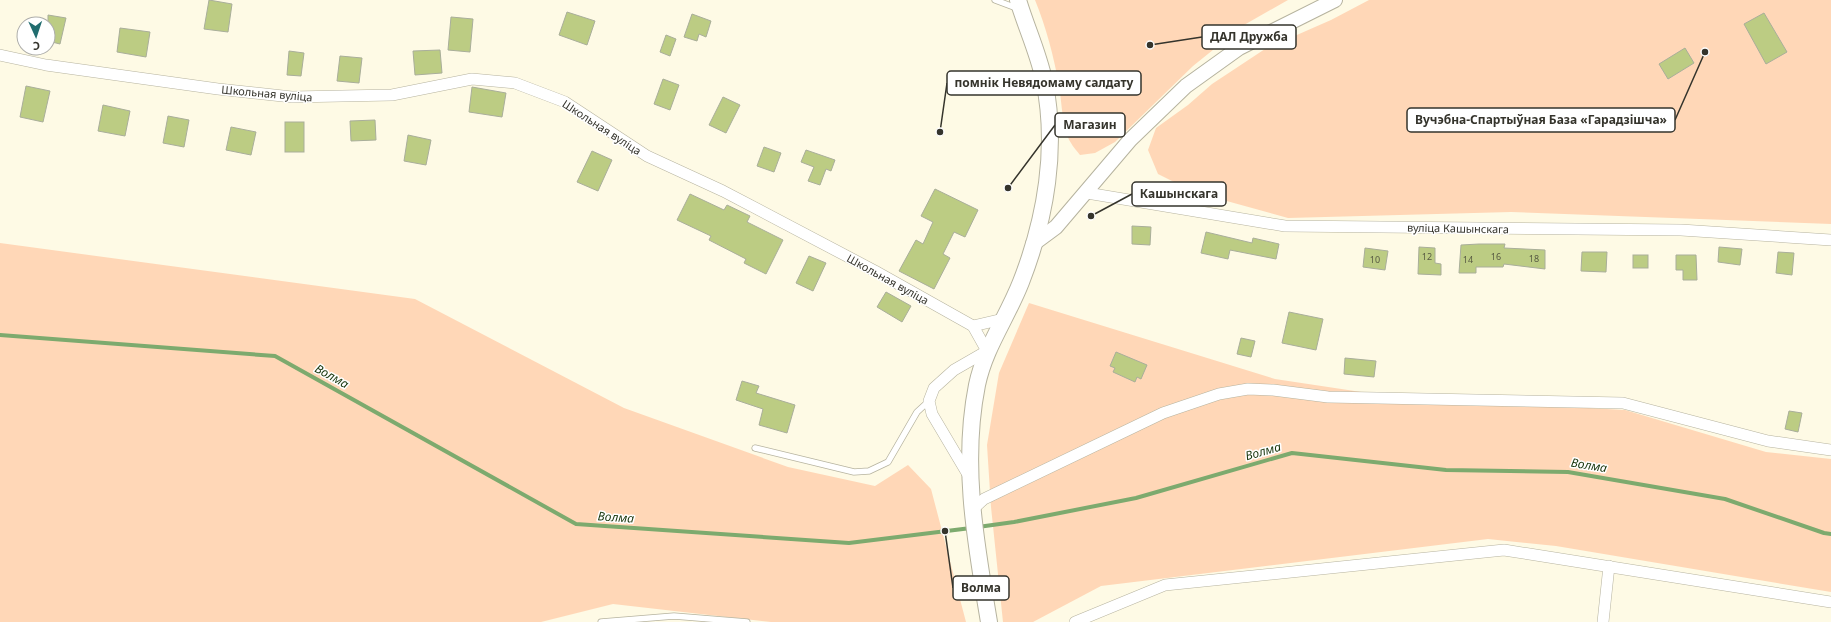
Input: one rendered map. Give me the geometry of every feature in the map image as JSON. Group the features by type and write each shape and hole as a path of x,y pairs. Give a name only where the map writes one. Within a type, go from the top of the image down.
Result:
{"main road":[{"path":"989,622 972,510 970,478 972,416 977,386 987,351 1021,282 1033,244 1049,171 1050,112 1044,78 1020,5"}],"street":[{"path":"1033,244 1056,227 1130,140 1186,86 1239,48 1335,0"},
{"name":"Школьная вуліца","path":"0,55 46,65 218,89 292,97 392,95 472,79 515,83 565,102 647,156 723,191 875,271 973,326"},
{"name":"вуліца Кашынскага","path":"1086,193 1285,226 1681,230 1831,240"},
{"path":"970,478 932,414 929,401 934,388 949,375 987,351 973,326 1003,319"},
{"path":"972,510 984,499 1163,413 1219,394 1248,389 1328,396 1623,403 1768,441 1831,450"},
{"path":"1075,622 1166,585 1295,570 1504,550 1831,602"},
{"path":"1603,622 1609,566"}],"lane":[{"path":"995,0 1020,5"},
{"path":"755,448 854,472 869,471 888,462 917,412 929,401"},
{"path":"601,622 674,616 746,622"}],"shaded area":[{"path":"1035,0 1288,0 1244,25 1193,66 1115,142 1095,153 1080,155 1068,137 1052,53 1043,21"},
{"path":"1369,0 1831,0 1831,224 1511,212 1288,218 1194,192 1158,174 1148,150 1156,128 1188,105 1212,84 1265,49 1331,20"},
{"path":"0,243 415,299 624,408 788,467 875,486 908,465 931,489 966,622 771,622 613,604 541,622 0,622"},
{"path":"1029,303 1275,379 1401,398 1625,410 1766,452 1831,459 1831,592 1556,546 1488,539 1101,586 1033,622 1003,622 991,507 987,445 999,373"}],"building":[{"path":"209,0 232,4 228,32 204,29"},
{"path":"567,12 595,21 587,45 559,35"},
{"path":"1764,13 1787,52 1766,64 1744,24"},
{"path":"692,14 711,21 706,37 699,34 697,41 684,37"},
{"path":"56,16 66,18 60,44 56,43"},
{"path":"451,17 473,19 470,52 448,50"},
{"path":"120,28 150,32 146,57 117,52"},
{"path":"666,35 676,39 670,56 660,52"},
{"path":"1685,48 1694,63 1668,79 1659,64"},
{"path":"440,50 442,73 415,75 413,51"},
{"path":"289,51 304,53 301,76 287,75"},
{"path":"340,56 362,58 359,83 337,81"},
{"path":"663,79 679,85 670,110 654,104"},
{"path":"26,86 50,91 43,122 20,117"},
{"path":"472,87 506,93 502,117 469,112"},
{"path":"723,97 740,105 726,133 709,125"},
{"path":"103,105 130,111 125,136 98,131"},
{"path":"168,116 189,120 184,147 163,143"},
{"path":"375,120 376,140 351,141 350,121"},
{"path":"285,122 304,122 304,152 285,152"},
{"path":"231,127 256,132 251,155 226,150"},
{"path":"408,135 431,140 426,165 404,161"},
{"path":"764,147 781,153 774,172 757,166"},
{"path":"806,150 835,160 831,171 826,169 820,185 808,181 814,167 801,162"},
{"path":"592,151 612,160 598,191 577,182"},
{"path":"935,189 978,210 965,237 954,232 943,254 950,258 934,289 899,271 916,240 923,244 933,222 921,216"},
{"path":"690,194 724,210 727,205 750,216 747,222 783,240 766,274 744,263 746,259 709,240 711,236 677,220"},
{"path":"1132,226 1151,227 1150,245 1132,244"},
{"path":"1206,232 1252,243 1253,238 1279,244 1276,259 1230,250 1228,259 1201,253"},
{"path":"1505,244 1504,248 1545,250 1545,269 1504,264 1503,267 1476,267 1476,273 1459,273 1461,245"},
{"path":"1419,247 1435,248 1435,263 1441,264 1441,275 1418,274"},
{"path":"1719,247 1742,249 1740,265 1718,262"},
{"path":"1365,248 1388,251 1385,270 1363,267"},
{"path":"1582,252 1607,252 1606,272 1581,271"},
{"path":"1778,252 1794,253 1792,275 1776,273"},
{"path":"1633,255 1648,255 1648,268 1633,268"},
{"path":"1676,255 1696,255 1697,280 1683,280 1683,270 1676,270"},
{"path":"809,256 826,263 813,291 796,283"},
{"path":"886,292 911,306 902,322 877,307"},
{"path":"1289,312 1323,319 1316,350 1282,343"},
{"path":"1241,338 1255,341 1251,357 1237,354"},
{"path":"1116,352 1147,365 1141,379 1137,377 1135,382 1113,372 1115,368 1110,366"},
{"path":"1345,358 1376,361 1374,377 1344,374"},
{"path":"742,381 759,386 756,393 795,405 787,433 759,425 763,409 736,400"},
{"path":"1789,411 1802,413 1798,432 1785,429"}],"waterway":[{"name":"Волма","path":"0,335 275,356 576,524 849,543 971,528"},
{"name":"Волма","path":"978,527 1014,522 1136,498 1292,453 1446,470 1568,472 1725,499 1824,533 1831,534"}],"place":[{"name":"ДАЛ Дружба","path":"1150,45"},
{"name":"Вучэбна-Спартыўная База «Гарадзішча»","path":"1705,52"},
{"name":"помнік Невядомаму салдату","path":"940,132"},
{"name":"Магазин","path":"1008,188"},
{"name":"Кашынскага","path":"1091,216"},
{"name":"Волма","path":"945,531"}]}
